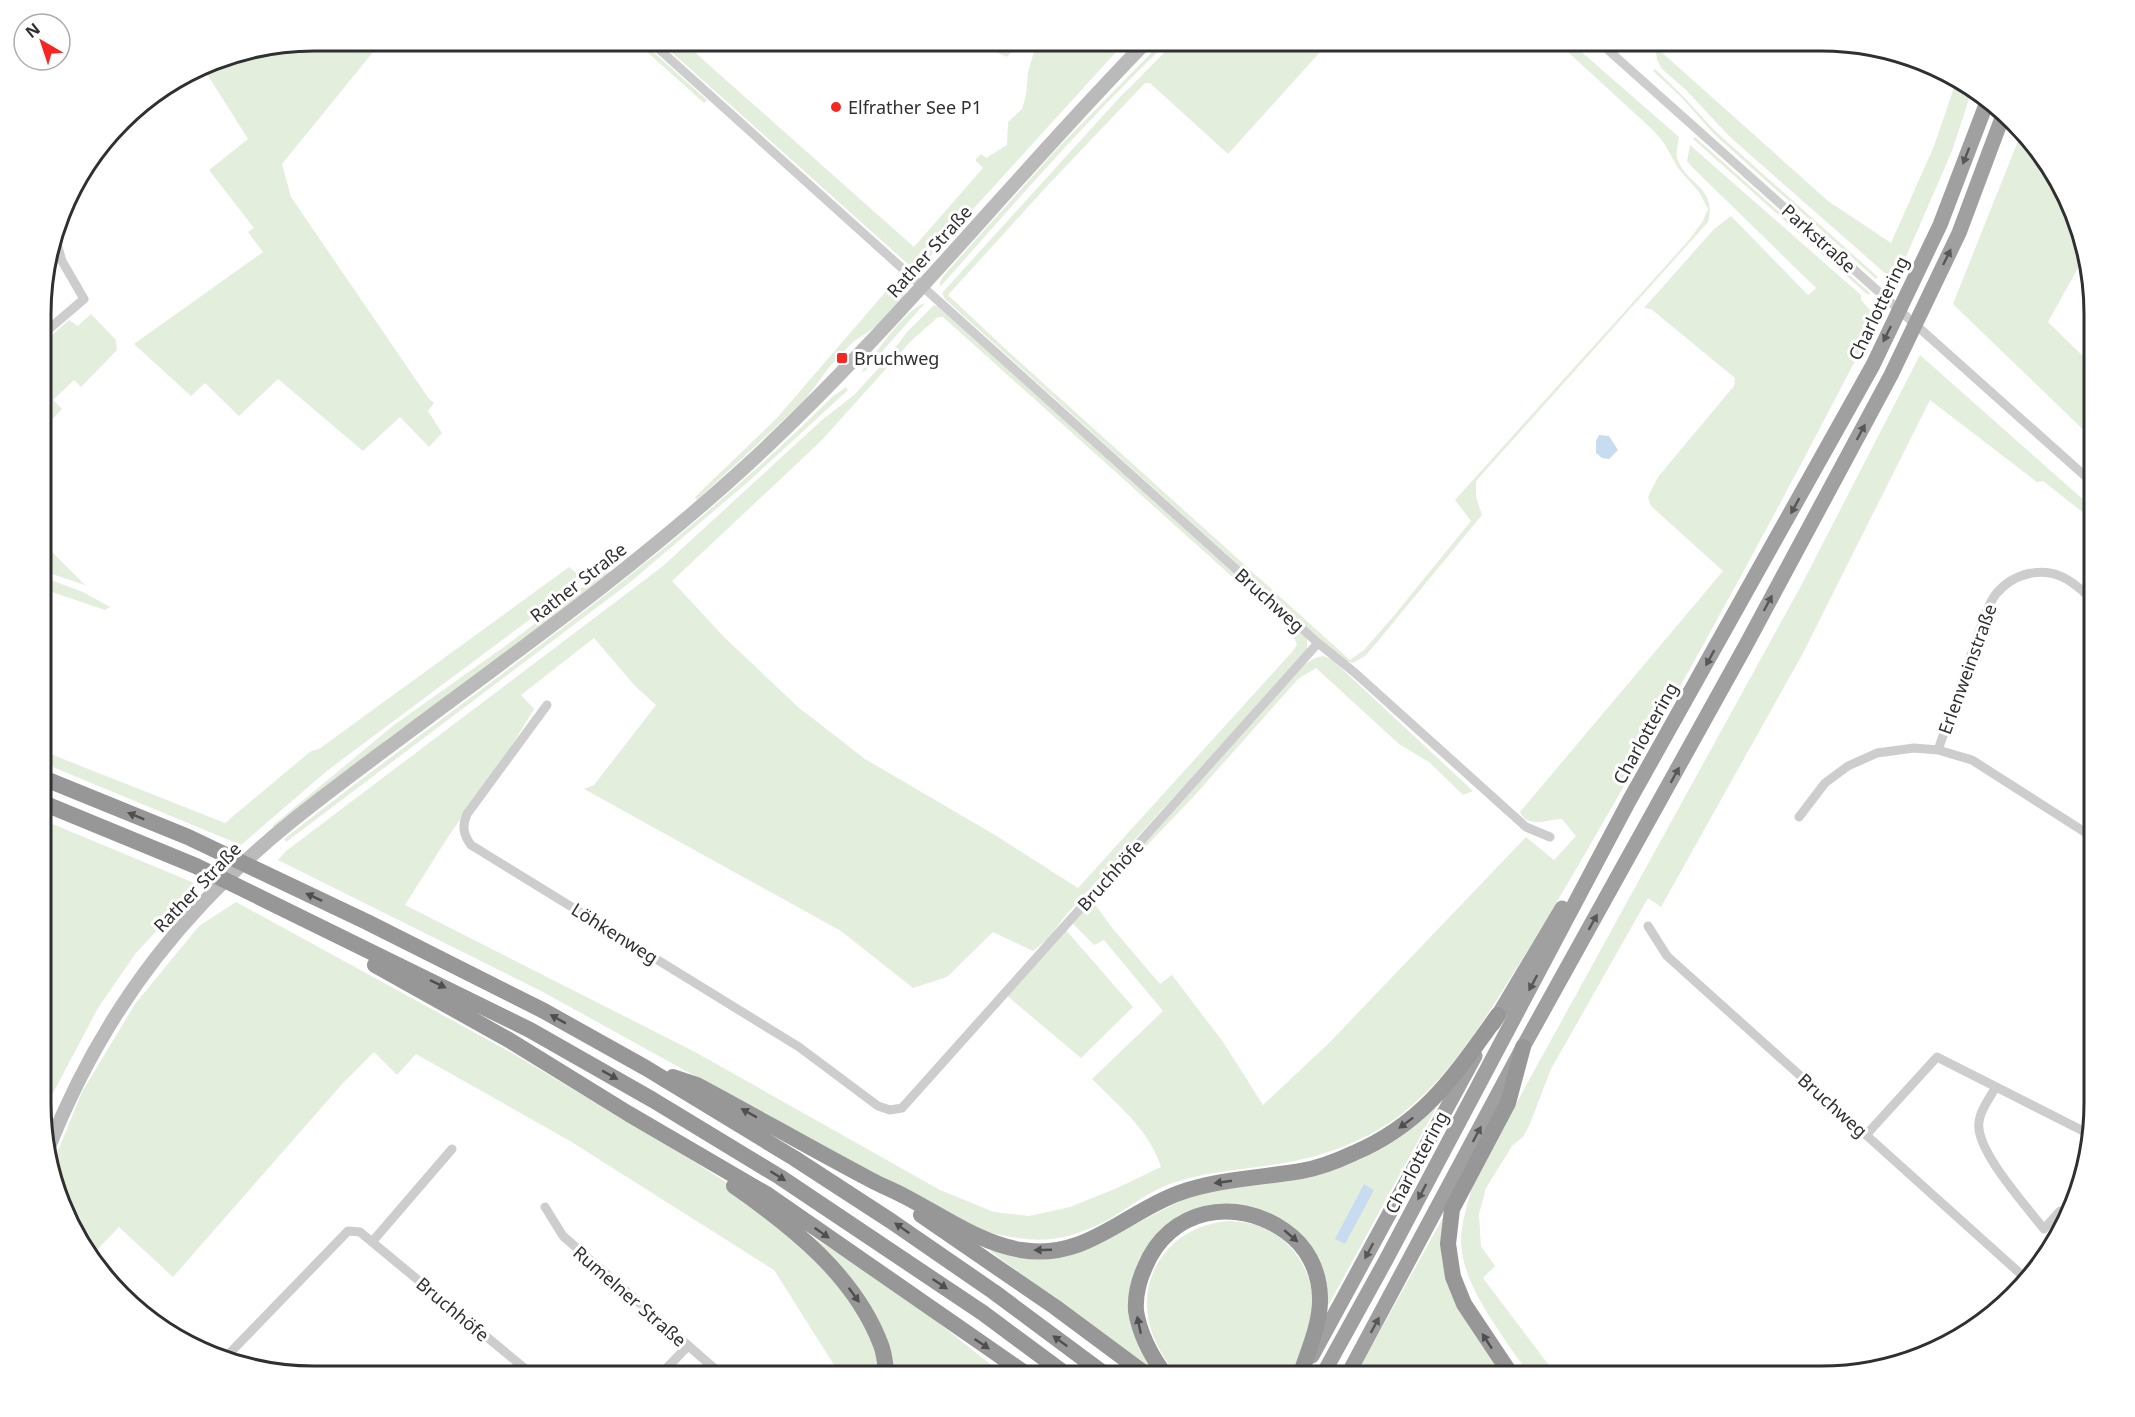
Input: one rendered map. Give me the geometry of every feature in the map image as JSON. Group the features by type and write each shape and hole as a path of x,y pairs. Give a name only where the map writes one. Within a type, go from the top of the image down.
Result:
{"highway":[{"name":"Charlottering","path":"1327,1366 1629,801 1873,365 1940,225 1985,108"},
{"path":"1352,1366 1523,1047 1740,655 1891,375 1959,233 2001,122"},
{"path":"51,781 188,837 356,917 544,1011 646,1068 794,1158 891,1221 994,1292 1094,1366"},
{"path":"1306,1366 1498,1015 1629,801"},
{"path":"51,806 196,866 530,1030 672,1111 780,1177 983,1313 1055,1366"},
{"path":"329,930 352,952 508,1040 768,1195 1015,1366"},
{"path":"646,1068 697,1084 873,1182 989,1241 1021,1250 1043,1252 1071,1247 1102,1235 1177,1194 1209,1184 1303,1171 1336,1161 1375,1144 1408,1123 1435,1098 1459,1070 1498,1015"},
{"path":"1505,1366 1464,1305 1453,1277 1448,1244 1452,1209 1508,1103 1523,1047"},
{"path":"629,1114 752,1199 806,1243 838,1274 866,1311 882,1347 885,1366"},
{"path":"873,1182 1055,1307 1135,1366"},
{"path":"1160,1366 1143,1340 1136,1309 1138,1281 1150,1254 1170,1231 1192,1217 1219,1211 1245,1212 1269,1220 1294,1237 1310,1257 1316,1272 1320,1297 1317,1322 1304,1366"}],"main road":[{"name":"Rather Straße","path":"53,1138 77,1084 109,1026 154,960 200,905 268,841 338,785 588,597 677,526 793,422 847,367 1084,105 1136,51"}],"street":[{"name":"Bruchweg","path":"662,51 1318,643 1363,680 1526,826 1550,837"},
{"name":"Parkstraße","path":"1610,51 2084,475"},
{"path":"51,327 84,299 62,261 59,251"},
{"name":"Erlenweinstraße","path":"1938,750 1985,615 1994,596 2006,583 2017,576 2036,572 2052,573 2067,579 2084,593"},
{"name":"Bruchhöfe","path":"902,1108 1318,643"},
{"name":"Löhkenweg","path":"547,705 466,814 463,824 464,836 471,844 799,1047 878,1106 890,1110 902,1108"},
{"path":"1799,817 1825,783 1848,766 1877,753 1914,748 1938,750 1972,760 2084,832"},
{"name":"Bruchweg","path":"1648,926 1667,956 2021,1274"},
{"path":"1866,1135 1937,1057 2082,1131"},
{"path":"1996,1087 1980,1117 1978,1129 1982,1141 1995,1164 2044,1229 2060,1211"},
{"path":"372,1242 452,1149"},
{"name":"Rumelner Straße","path":"545,1207 563,1236 711,1366"},
{"name":"Bruchhöfe","path":"230,1352 348,1231 360,1232 522,1366"},
{"path":"669,1366 688,1346"}],"green space":[{"path":"374,51 282,164 291,197 429,399 434,403 428,411 442,433 429,447 400,417 363,451 278,379 239,416 205,383 191,396 134,344 263,252 248,232 254,228 209,170 248,139 207,74 246,60 280,53"},
{"path":"646,51 652,51 707,100 704,103"},
{"path":"670,51 693,51 914,247 983,168 975,160 981,154 986,158 1007,145 1008,122 1022,109 1034,51 1117,51 925,262 909,265"},
{"path":"994,51 1012,51 1007,57"},
{"path":"1153,51 1159,51 1081,131 940,287 945,274 1057,149"},
{"path":"1166,51 1321,51 1228,154 1150,83 1145,83 948,295 1350,660 1364,650 1392,618 1471,521 1455,500 1689,240 1703,221 1708,209 1699,192 1678,168 1664,143 1654,131 1567,51 1580,51 1679,137 1678,161 1709,202 1708,222 1476,481 1476,497 1482,515 1373,647 1365,656 1353,663 1342,659 945,299 942,293 1120,97"},
{"path":"1660,51 1828,201 1891,243 1934,146 1954,87 1970,97 1952,151 1895,282 1730,137 1686,90 1662,69 1656,53"},
{"path":"1655,69 1714,130 1878,277 1876,279 1715,135 1681,97 1653,71"},
{"path":"1695,137 1870,293 1868,295 1693,139"},
{"path":"2018,140 2040,168 2057,198 2070,229 2079,263 2048,322 2084,357 2084,430 1953,304"},
{"path":"1690,145 1861,295 1861,300 1877,318 1699,653 1577,868 1511,977 1475,1033 1433,1086 1399,1116 1355,1142 1305,1159 1182,1180 1144,1197 1104,1222 1072,1235 1045,1240 1017,1238 984,1231 762,1113 543,992 278,860 286,851 663,566 822,420 854,395 887,359 907,332 934,305 939,307 1301,632 1307,639 1307,651 1065,916 1049,938 1033,951 993,932 947,977 913,988 841,931 584,789 594,785 656,705 635,686 594,638 521,695 534,709 405,905 695,1052 940,1190 994,1212 1029,1216 1070,1207 1161,1167 1141,1130 1092,1079 1163,1011 1104,940 1094,945 1072,923 1091,899 1113,929 1160,984 1172,975 1223,1042 1263,1105 1330,1042 1526,837 1554,860 1576,836 1562,819 1533,822 1528,821 1520,812 1723,571 1651,506 1648,497 1658,477 1734,386 1735,378 1651,309 1644,308 1714,229 1731,216 1808,295 1816,288 1687,161","holes":["938,317 943,317 1278,618 1294,637 1297,645 1078,888 995,835 865,759 798,707 725,638 672,581 821,441 911,341"]},
{"path":"905,280 906,292 902,299 877,326 853,342 830,366 805,400 697,500 695,497 776,419 894,282"},
{"path":"925,303 864,372 862,371 900,322"},
{"path":"91,314 116,340 117,350 81,387 74,380 53,400 62,409 51,421 51,336 69,320 78,326"},
{"path":"1920,355 2084,500 2084,513 2043,481 2037,482 1930,400 1803,653 1661,907 1648,898 1551,1069 1523,1137 1512,1146 1486,1188 1479,1214 1481,1246 1495,1266 1483,1278 1549,1366 1523,1366 1486,1312 1468,1276 1463,1258 1462,1226 1473,1182 1802,584"},
{"path":"846,387 848,390 749,481 628,584 286,842 284,839 634,572 702,516 832,397"},
{"path":"51,551 85,585 51,574"},
{"path":"569,567 584,579 328,770 241,845 51,766 51,754 225,823 311,751 319,749"},
{"path":"606,569 610,570 608,574 274,828 272,826 394,725 512,641"},
{"path":"51,580 83,592 110,607 105,610 51,592"},
{"path":"1323,656 1331,659 1340,667 1473,791 1463,795 1429,762 1399,744 1316,668 1298,679 1195,795 1114,880 1099,889 1305,664"},
{"path":"51,823 199,885 136,953 98,1008 51,1097"},
{"path":"236,902 512,1053 685,1156 905,1296 992,1366 835,1366 774,1270 570,1141 416,1054 397,1075 374,1052 343,1083 173,1277 119,1227 96,1251 71,1204 56,1155 82,1092 135,1004 199,926"},
{"path":"1065,929 1133,1007 1081,1058 1006,995"},
{"path":"1434,1106 1436,1108 1329,1304 1326,1304 1292,1229 1195,1213 1135,1283 1154,1366 1147,1366 990,1251 1016,1256 1139,1222 1198,1192 1288,1177"},
{"path":"1449,1207 1445,1235 1498,1366 1361,1366"},
{"path":"1230,1221 1244,1222 1266,1229 1288,1245 1304,1266 1312,1291 1311,1318 1297,1366 1170,1366 1163,1356 1152,1334 1148,1318 1147,1299 1150,1281 1166,1251 1179,1239 1194,1230"}],"water":[{"path":"1599,435 1609,436 1618,450 1609,459 1602,458 1596,453 1596,441"},
{"path":"1364,1184 1374,1190 1345,1244 1335,1239"}],"place":[{"name":"Elfrather See P1","path":"836,107"},
{"name":"Bruchweg","path":"842,358"}]}
